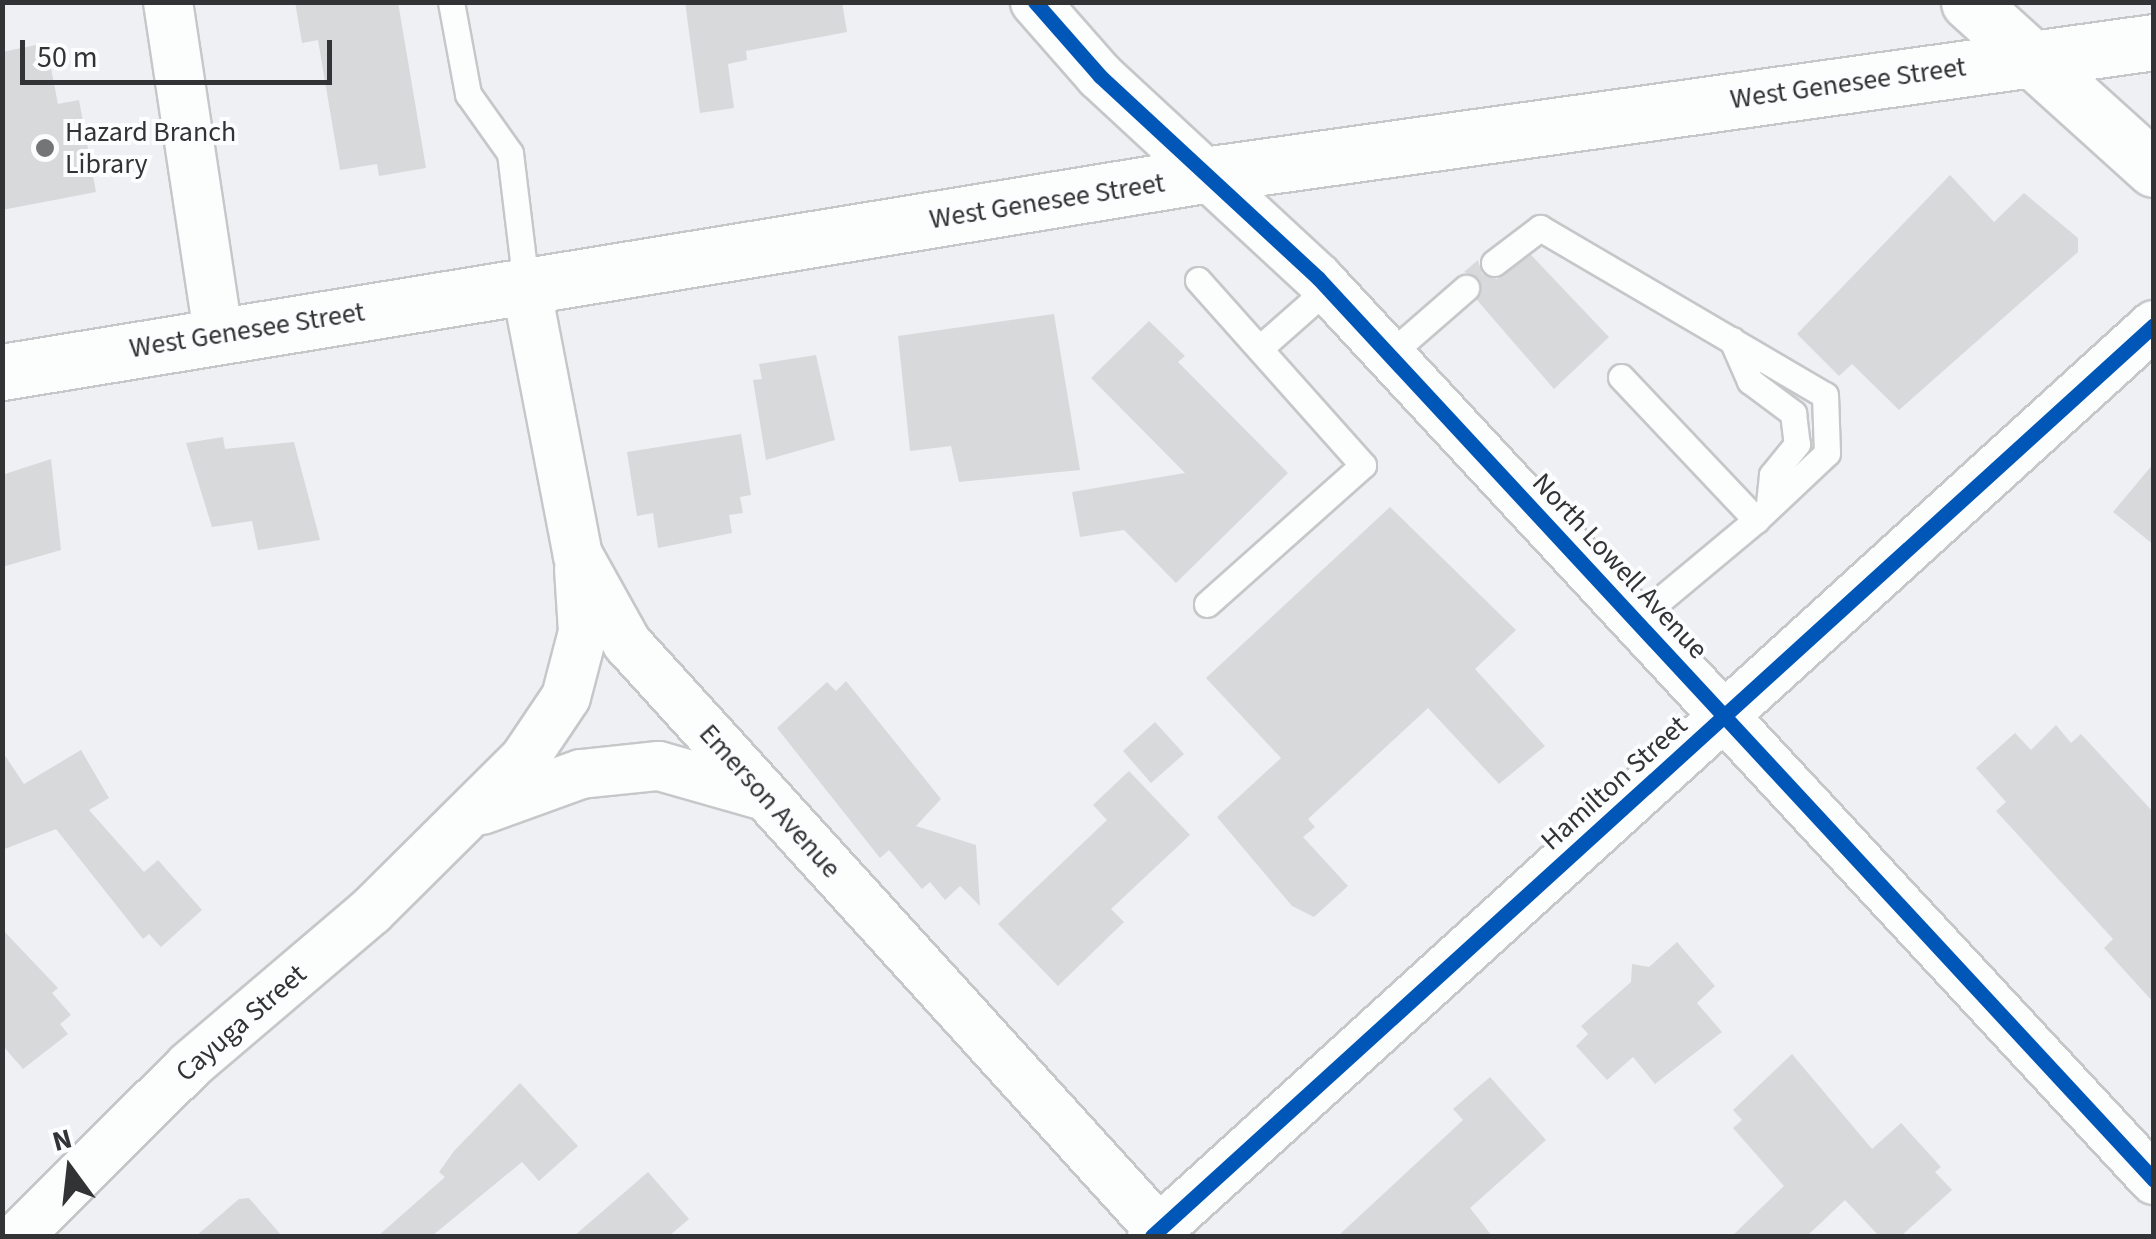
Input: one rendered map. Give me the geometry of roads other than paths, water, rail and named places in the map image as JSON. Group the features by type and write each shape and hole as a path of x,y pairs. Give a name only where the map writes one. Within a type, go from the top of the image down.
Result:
{"main road":[{"path":"1969,2 2154,169"},
{"name":"West Genesee Street","path":"2,372 1204,176 2154,42"}],"street":[{"path":"168,2 218,334"},
{"name":"North Lowell Avenue","path":"1035,2 1204,176 1328,288 2154,1180"},
{"name":"Emerson Avenue","path":"526,286 578,555 627,643 1159,1234"},
{"name":"Hamilton Street","path":"1159,1234 2154,325"},
{"name":"Cayuga Street","path":"18,1236 189,1066 469,814 525,758 566,697 583,632 578,555"},
{"name":"Cayuga Street","path":"469,814 581,774 659,766 766,797"}],"lane":[{"path":"450,2 468,94 510,153 526,286"},
{"path":"1494,264 1540,228 1825,395 1827,452 1636,620"},
{"path":"1198,280 1363,465 1208,604"},
{"path":"1260,348 1328,288"},
{"path":"1390,354 1466,288"},
{"path":"1732,340 1750,381 1793,413 1797,444 1772,474 1762,513"},
{"path":"1620,377 1762,513"}],"place":[{"name":"Hazard Branch Library","path":"45,148"}]}
